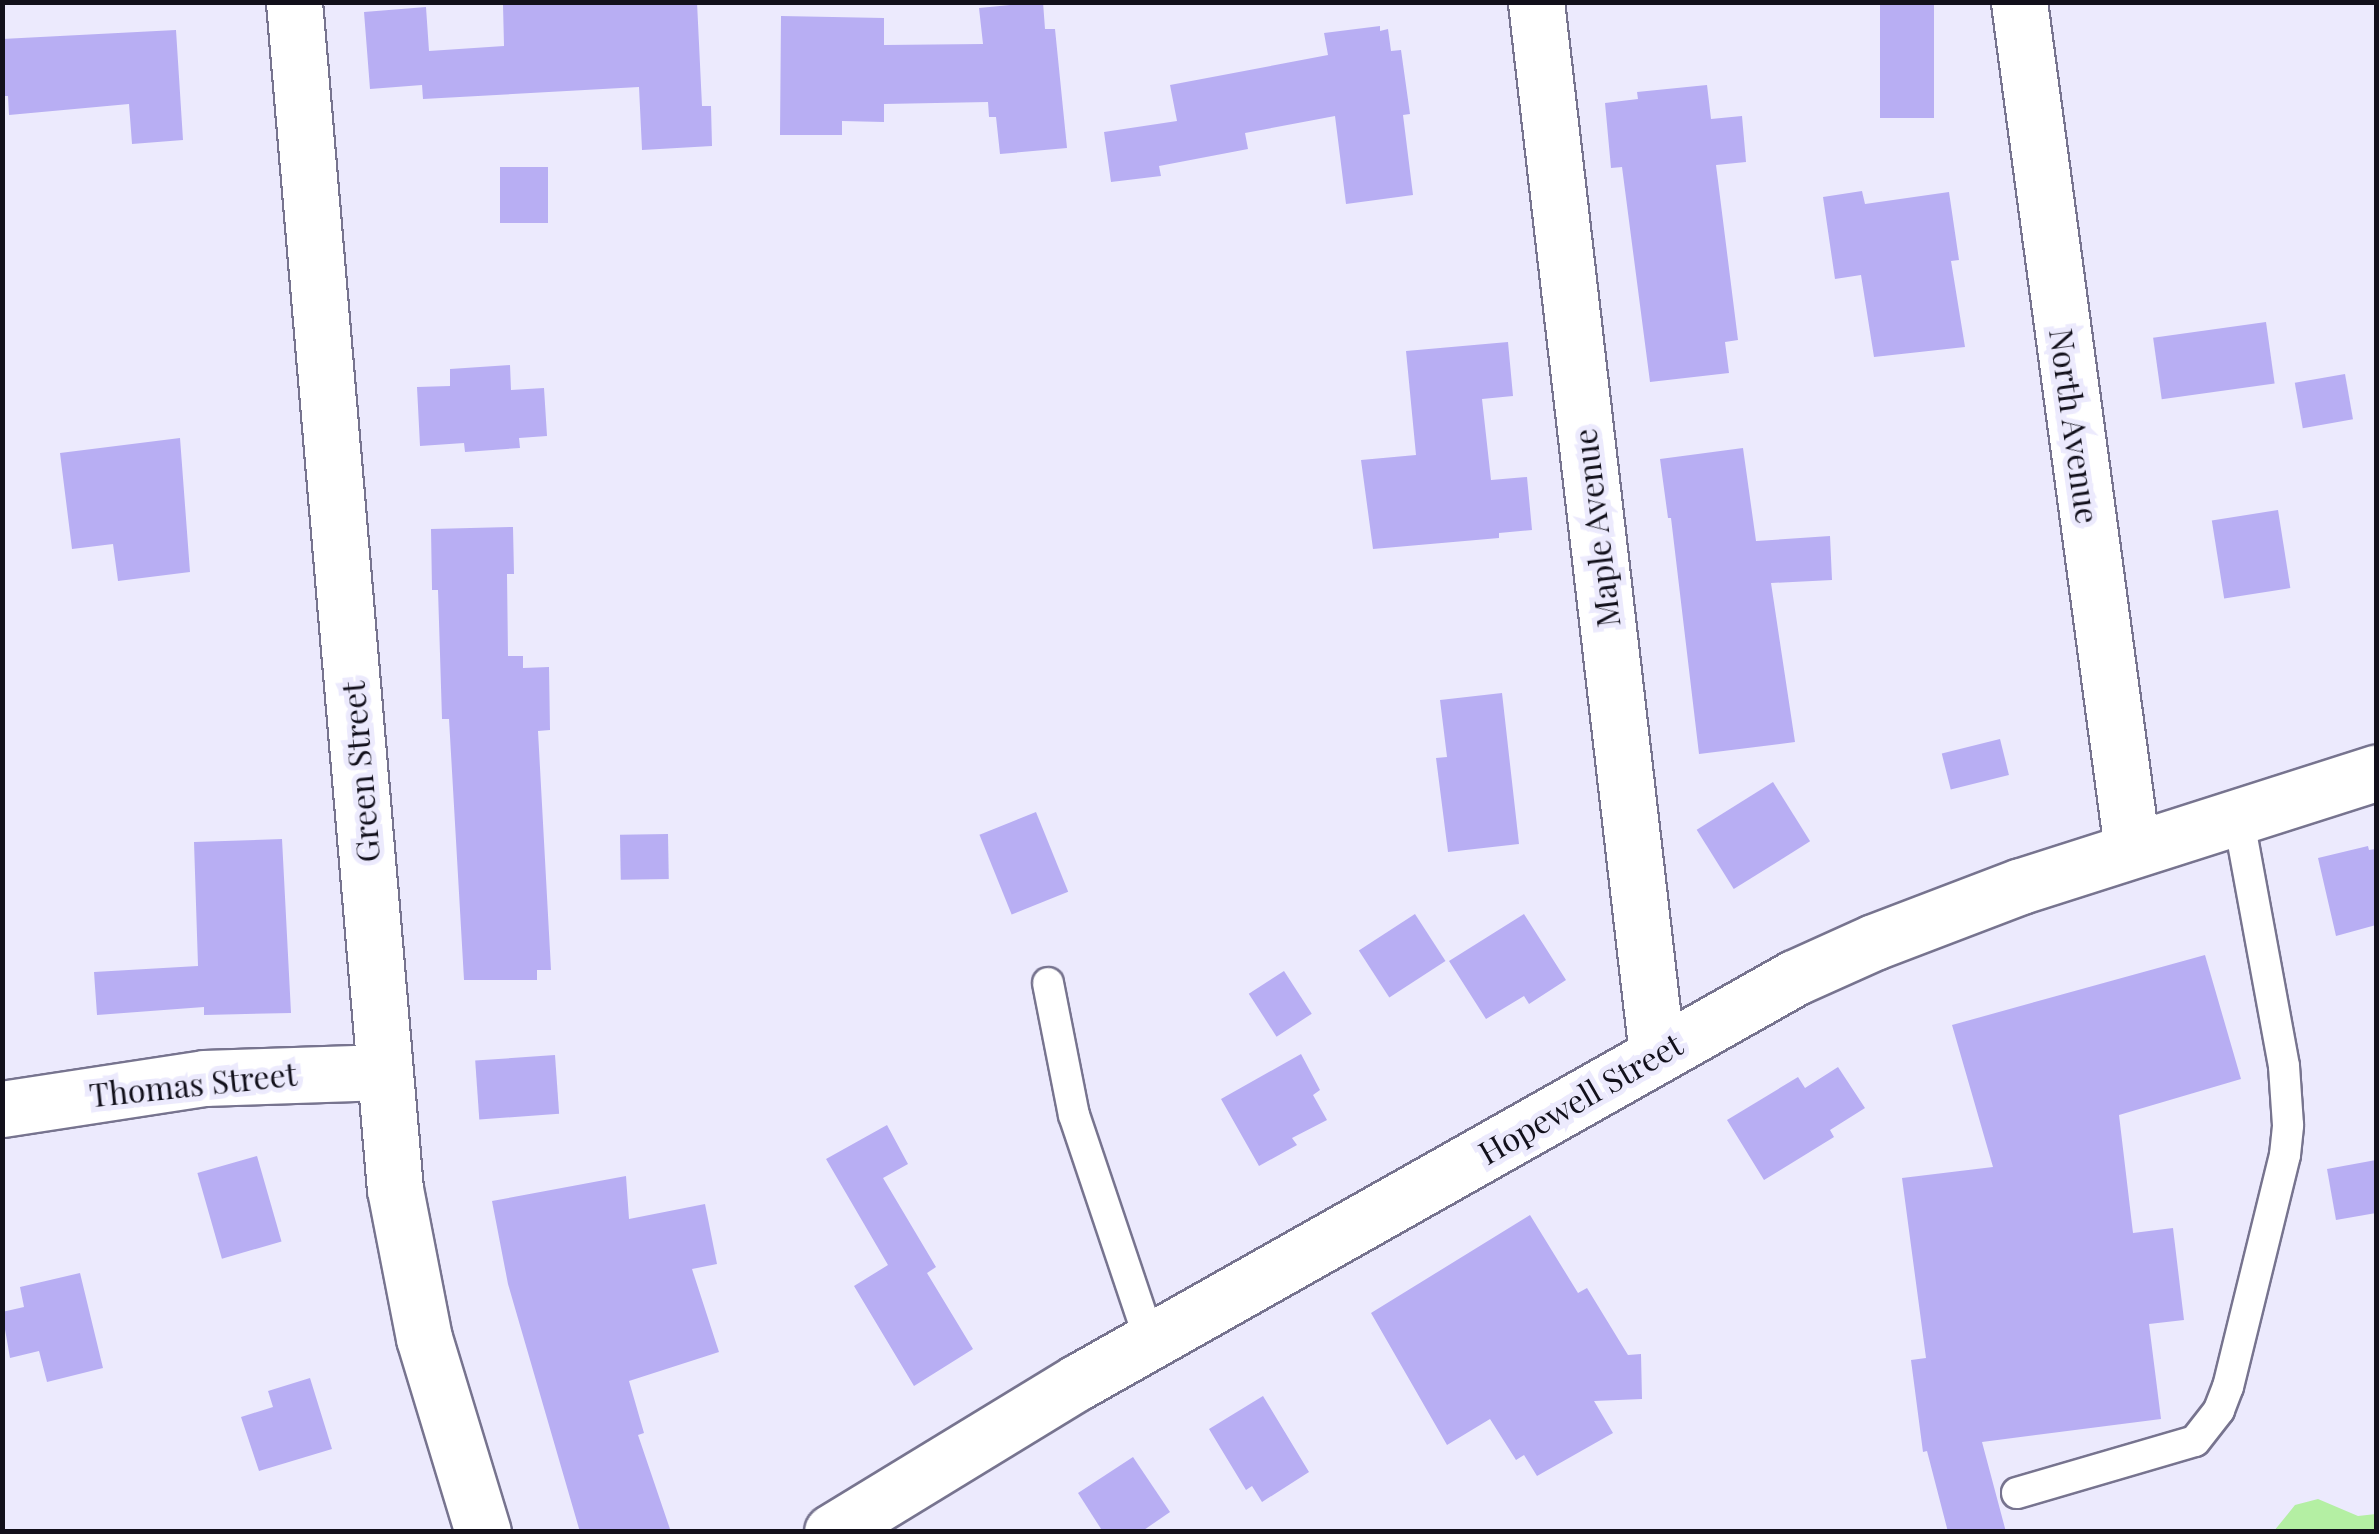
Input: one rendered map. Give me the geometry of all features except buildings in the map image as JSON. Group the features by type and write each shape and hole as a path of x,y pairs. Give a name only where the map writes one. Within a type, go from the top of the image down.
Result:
{"street":[{"name":"Green Street","path":"294,2 395,1189 412,1290 483,1532"},
{"name":"Maple Avenue","path":"1536,2 1657,1054"},
{"name":"North Avenue","path":"2019,2 2132,849"},
{"name":"Hopewell Street","path":"832,1532 1150,1341 1756,997 1874,942 2132,849 2376,773"},
{"name":"Thomas Street","path":"2,1110 204,1078 385,1072"}],"lane":[{"path":"2018,1494 2178,1450 2208,1428 2228,1387 2286,1155 2288,1125 2284,1066 2238,816"},
{"path":"1048,983 1074,1114 1150,1341"}],"green space":[{"path":"2318,1499 2358,1516 2376,1514 2376,1531 2274,1531 2295,1505"}]}
